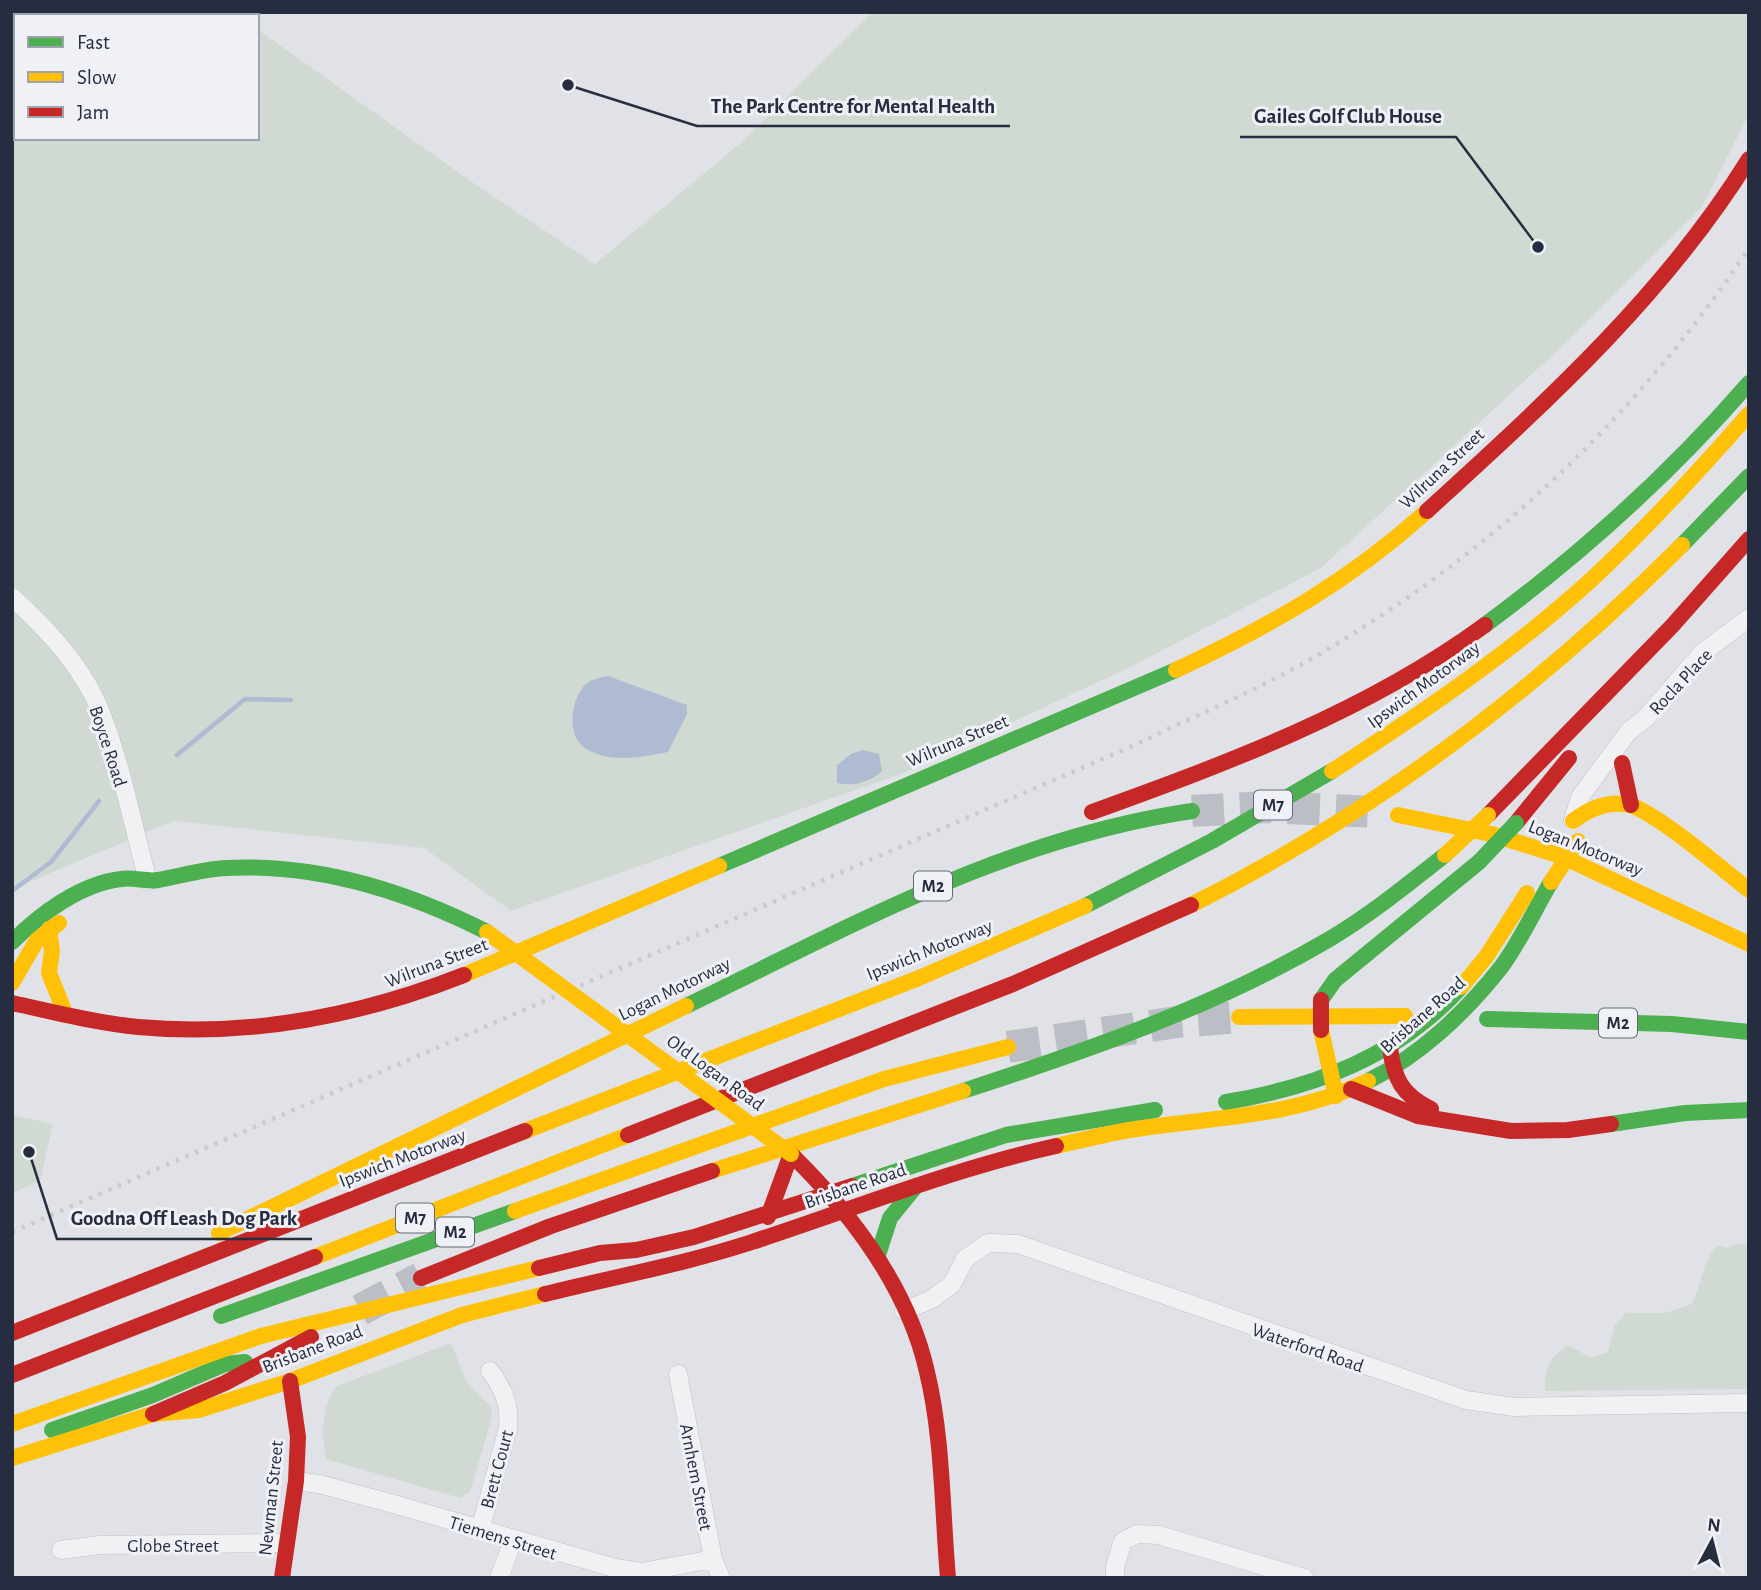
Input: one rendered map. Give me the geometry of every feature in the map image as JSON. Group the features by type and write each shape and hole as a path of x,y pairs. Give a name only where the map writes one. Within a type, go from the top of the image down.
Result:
{"main road":[{"name":"Wilruna Street","path":"12,1003 66,1015 171,1030 242,1030 344,1015 414,996 1161,677 1250,635 1342,580 1423,515 1605,345 1675,267 1722,205 1749,159"},
{"path":"1044,842 1078,818 1230,762 1301,731 1426,664 1480,629 1566,562 1656,480 1749,383"},
{"name":"Ipswich Motorway","path":"12,1333 1006,942 1227,832 1376,744 1493,660 1622,549 1749,414"},
{"name":"M7","path":"141,1325 1097,950 1250,874 1316,837 1380,795 1500,709 1565,657 1641,586 1749,476"},
{"path":"421,1278 534,1232 1175,1018 1282,969 1335,938 1388,901 1446,855 1615,687 1749,539"},
{"path":"1615,687 1602,719 1516,823 1479,862 1335,980 1321,1000 1321,1030 1332,1078 1343,1093 1418,1116 1488,1130 1538,1132 1685,1112 1749,1110"},
{"path":"1622,763 1631,805"},
{"path":"1598,806 1615,803 1631,805 1648,814 1749,890"},
{"name":"Brisbane Road","path":"12,1458 107,1431 153,1414 199,1410 290,1381 462,1315 749,1243 1002,1158 1089,1137 1263,1115 1343,1093 1392,1069 1427,1043 1482,991 1515,945 1544,880 1571,833 1598,806"},
{"name":"Logan Motorway","path":"200,1259 221,1230 942,882 1044,842 1115,823 1192,811"},
{"name":"Logan Motorway","path":"1398,815 1492,834 1561,856 1749,944"},
{"name":"Old Logan Road","path":"12,942 36,920 73,898 122,879 148,881 226,868 301,871 373,885 418,899 487,932 524,956 793,1160 830,1193 877,1255 924,1359 932,1396 948,1578"},
{"name":"Brisbane Road","path":"12,1424 261,1336 600,1253 627,1254 768,1217 959,1148 1022,1130 1071,1120 1253,1099 1332,1078 1390,1048 1436,1013 1469,979 1544,880"},
{"name":"Old Logan Road","path":"127,895 148,881"},
{"path":"12,983 27,954 49,929 71,916"},
{"path":"49,929 52,951 49,974 66,1015"},
{"path":"1239,1017 1405,1016"},
{"name":"M2","path":"1487,1020 1672,1024 1749,1032"},
{"name":"M2","path":"210,1321 849,1091 1008,1047"},
{"path":"1390,1048 1392,1069 1405,1095 1431,1109 1445,1121"},
{"path":"768,1217 793,1160"},
{"path":"877,1255 890,1217 916,1186"},
{"path":"12,1441 112,1410 231,1362 261,1365 290,1381 301,1368 324,1356 394,1327 627,1254"},
{"path":"12,1375 141,1325 175,1328"},
{"path":"153,1414 261,1365 311,1337"},
{"name":"Newman Street","path":"282,1578 296,1481 298,1421 290,1381"}],"street":[{"name":"Boyce Road","path":"12,597 55,639 84,680 102,714 148,881"},
{"name":"Rocla Place","path":"1598,806 1646,719 1702,653 1749,618"},
{"name":"Rocla Place","path":"1571,833 1580,797 1629,731 1646,719"},
{"name":"Waterford Road","path":"904,1311 932,1299 952,1284 965,1259 988,1243 1018,1244 1466,1400 1514,1406 1749,1403"},
{"name":"Brett Court","path":"480,1530 509,1419 504,1389 490,1371"},
{"name":"Arnhem Street","path":"678,1374 713,1559 721,1578"},
{"name":"Tiemens Street","path":"296,1481 319,1484 590,1563 642,1572 713,1559"},
{"path":"1115,1578 1115,1567 1123,1541 1137,1534 1159,1535 1304,1578"},
{"path":"499,1578 513,1541"},
{"name":"Globe Street","path":"61,1549 100,1545 285,1543"}],"shaded area":[{"path":"12,12 236,14 14,14 14,140 259,140 259,30 472,182 595,264 742,142 873,12 1749,12 1749,114 1702,207 1569,340 1321,568 1130,667 904,773 511,911 424,848 174,821 12,889"},
{"path":"12,1115 53,1124 40,1181 12,1193"},
{"path":"1737,1244 1749,1245 1749,1389 1545,1391 1549,1364 1562,1349 1568,1345 1591,1358 1608,1352 1615,1325 1626,1313 1665,1313 1692,1304 1712,1252 1718,1245 1728,1248"},
{"path":"451,1343 468,1385 491,1406 492,1417 470,1492 460,1498 326,1459 323,1440 325,1411 337,1386"}],"water":[{"path":"608,676 687,705 687,714 668,752 617,758 597,754 581,745 573,729 572,720 579,693 586,684"},
{"path":"863,750 879,754 882,771 861,783 837,783 837,765 851,754"}],"waterway":[{"path":"177,755 245,699 291,700"},
{"path":"12,891 51,862 99,801"}],"tunnel":[{"path":"1192,811 1265,807 1376,812"},
{"path":"1008,1047 1177,1022 1239,1017"},
{"path":"360,1310 421,1278"}],"railway":[{"path":"12,1232 1137,744 1304,663 1370,623 1434,579 1494,532 1551,482 1605,428 1656,371 1704,311 1749,248"}],"traffic: fast":[{"path":"1485,625 1556,570 1624,511 1688,449 1749,383"},
{"path":"1682,545 1749,476"},
{"path":"719,866 1176,670"},
{"path":"1085,906 1212,841 1332,771"},
{"path":"686,1006 870,916 994,863 1124,824 1192,811"},
{"path":"1479,862 1516,823"},
{"path":"963,1091 1104,1043 1240,986 1344,930 1445,855"},
{"path":"1321,1000 1335,980 1479,862"},
{"path":"12,942 48,911 91,887 121,879 158,880 226,868 294,870 361,883 425,904 487,932"},
{"path":"1368,1081 1406,1059 1441,1031 1474,999 1509,956 1551,882"},
{"path":"1226,1102 1292,1087 1354,1065 1410,1032 1437,1011 1461,987"},
{"path":"1487,1019 1672,1024 1749,1032"},
{"path":"852,1186 1006,1135 1155,1110"},
{"path":"1611,1124 1685,1113 1749,1110"},
{"path":"878,1255 890,1218 916,1186"},
{"path":"221,1316 515,1211"},
{"path":"52,1430 153,1395 225,1364 245,1362"}],"traffic: slow":[{"path":"1332,771 1466,681 1562,606 1653,519 1749,414"},
{"path":"1176,670 1277,619 1338,581 1427,511"},
{"path":"1191,905 1325,830 1451,745 1570,649 1682,545"},
{"path":"1573,821 1599,807 1629,805 1672,830 1749,890"},
{"path":"1398,815 1491,834 1561,856 1749,944"},
{"path":"1445,855 1488,815"},
{"path":"1551,882 1578,841"},
{"path":"464,975 719,866"},
{"path":"1461,987 1486,957 1527,893"},
{"path":"525,1131 919,978 1085,906"},
{"path":"12,983 37,940 59,923"},
{"path":"49,929 52,951 49,973 66,1015"},
{"path":"487,932 791,1154"},
{"path":"219,1233 686,1006"},
{"path":"1239,1017 1405,1016"},
{"path":"1321,1030 1336,1096"},
{"path":"515,1211 884,1079 1008,1047"},
{"path":"1056,1146 1126,1131 1283,1109 1340,1093 1368,1081"},
{"path":"712,1171 963,1091"},
{"path":"315,1257 628,1135"},
{"path":"12,1424 261,1336 539,1268"},
{"path":"12,1458 153,1414 199,1410 290,1381 462,1315 545,1294"}],"traffic: jam":[{"path":"1427,511 1515,430 1641,302 1716,209 1749,159"},
{"path":"1488,815 1672,626 1749,539"},
{"path":"1092,812 1246,754 1345,709 1440,656 1485,625"},
{"path":"1516,823 1569,758"},
{"path":"1622,763 1631,805"},
{"path":"628,1135 1013,984 1191,905"},
{"path":"12,1003 138,1027 222,1029 263,1026 345,1012 385,1002 464,975"},
{"path":"1321,1000 1321,1030"},
{"path":"1390,1048 1394,1069 1401,1085 1413,1098 1431,1109"},
{"path":"1351,1089 1418,1116 1511,1131 1568,1130 1611,1124"},
{"path":"12,1333 525,1131"},
{"path":"545,1294 727,1250 941,1178 1056,1146"},
{"path":"791,1154 835,1201 875,1254 892,1281 918,1341 936,1422 948,1578"},
{"path":"768,1217 791,1154"},
{"path":"421,1278 551,1226 712,1171"},
{"path":"539,1268 600,1253 636,1250 694,1237 852,1186"},
{"path":"12,1375 315,1257"},
{"path":"153,1414 225,1383 311,1337"},
{"path":"282,1578 296,1481 298,1437 290,1381"}],"place":[{"name":"The Park Centre for Mental Health","path":"568,85"},
{"name":"Gailes Golf Club House","path":"1538,247"},
{"name":"Goodna Off Leash Dog Park","path":"29,1152"}]}
